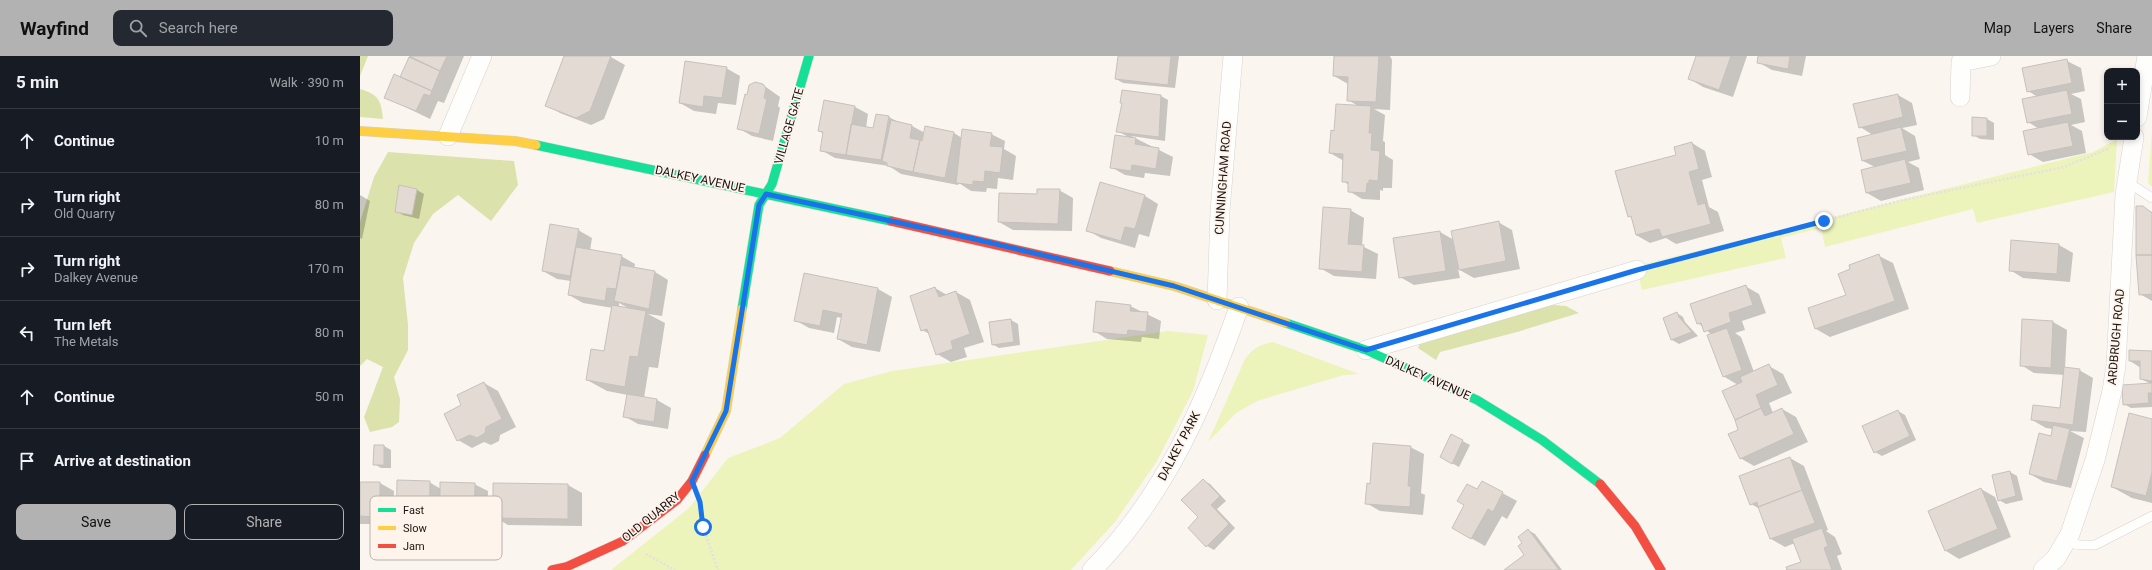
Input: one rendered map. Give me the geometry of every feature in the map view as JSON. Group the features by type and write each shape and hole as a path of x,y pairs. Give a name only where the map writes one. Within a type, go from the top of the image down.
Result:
{"street":[{"path":"448,136 482,56"},
{"name":"VILLAGE GATE","path":"766,194 772,184 809,56"},
{"name":"CUNNINGHAM ROAD","path":"1217,300 1220,211 1233,56"},
{"path":"1960,98 1961,62 1991,56"},
{"path":"2139,104 2147,56"},
{"name":"DALKEY AVENUE","path":"360,131 515,141 551,147 1133,276 1239,307 1366,350 1477,400 1542,440 1600,484 1635,526 1661,570"},
{"name":"ARDBRUGH ROAD","path":"2043,570 2056,558 2066,542 2095,460 2113,383 2116,365 2126,181 2134,140"},
{"name":"OLD QUARRY","path":"552,570 566,567 623,541 677,500 692,481 726,411 759,205 766,194"},
{"path":"1366,350 1637,270"},
{"name":"DALKEY PARK","path":"1092,570 1132,522 1170,468 1212,381 1239,307"}],"lane":[{"path":"2126,181 2152,198"},
{"path":"2066,542 2087,546 2094,545 2152,516"}],"path":[{"path":"1637,270 1903,200 2064,167 2129,140"},
{"path":"692,481 700,502 703,527 711,555 718,570"},
{"path":"623,541 675,570"}],"green space":[{"path":"360,56 368,56 360,76"},
{"path":"360,89 378,99 383,119 360,117"},
{"path":"2152,131 2152,187 2148,183"},
{"path":"2117,140 2114,192 1977,223 1973,209 1825,247 1821,228 1781,238 1786,258 1642,290 1636,266 2093,152"},
{"path":"388,152 514,161 518,185 491,221 458,195 433,214 414,243 403,278 408,325 408,350 394,377 400,399 399,422 392,427 370,432 364,417 383,367 367,359 360,366 360,222 374,177"},
{"path":"1543,306 1566,306 1579,313 1517,332 1440,352 1436,360 1418,348 1422,338"},
{"path":"1168,331 1208,335 1193,391 1157,461 1115,522 1071,570 611,570 689,508 728,458 780,438 844,384 892,371"},
{"path":"1273,342 1359,374 1344,375 1257,401 1236,413 1208,442 1245,359 1258,347"}],"building":[{"path":"409,56 447,56 440,71"},
{"path":"564,56 611,56 590,111 576,118 545,106"},
{"path":"1118,56 1171,56 1168,85 1115,79"},
{"path":"1334,56 1379,56 1376,102 1347,101 1348,77 1333,76"},
{"path":"1696,56 1731,56 1719,90 1688,79"},
{"path":"1758,56 1790,56 1788,69 1757,63"},
{"path":"409,57 440,71 432,91 400,77"},
{"path":"2067,59 2072,83 2027,92 2022,68"},
{"path":"685,61 727,67 722,98 704,96 703,107 679,103"},
{"path":"394,74 432,91 430,96 424,94 416,111 384,98"},
{"path":"755,82 763,84 766,88 764,98 767,99 759,134 737,129 745,94 747,95 749,85"},
{"path":"1122,90 1161,95 1159,137 1116,132 1122,103 1120,103"},
{"path":"2067,90 2072,114 2027,123 2022,99"},
{"path":"1898,94 1903,117 1859,128 1853,104"},
{"path":"824,100 855,106 846,155 820,151 823,132 818,131"},
{"path":"1336,104 1371,106 1369,133 1372,133 1371,150 1380,151 1378,181 1369,180 1369,183 1367,183 1366,193 1348,192 1348,182 1342,182 1343,154 1329,153 1331,130 1334,131"},
{"path":"876,114 889,116 881,160 846,155 851,124 873,128"},
{"path":"1972,117 1987,118 1987,136 1972,136"},
{"path":"891,120 912,125 910,138 920,140 913,172 887,166 887,163 882,161"},
{"path":"2068,122 2073,146 2028,155 2023,131"},
{"path":"925,126 954,132 945,178 913,172 920,140 922,141"},
{"path":"1901,127 1907,151 1862,161 1857,138"},
{"path":"962,129 992,133 990,146 1003,147 1000,173 985,171 984,182 973,181 973,185 956,183"},
{"path":"1115,135 1136,138 1135,144 1159,148 1156,169 1132,165 1131,171 1110,168"},
{"path":"1692,142 1699,169 1689,172 1698,205 1705,203 1711,224 1662,237 1659,229 1636,235 1631,216 1628,217 1615,171 1676,155 1674,147"},
{"path":"1905,159 1911,183 1866,193 1861,170"},
{"path":"1100,182 1145,195 1135,229 1125,227 1121,241 1086,231"},
{"path":"399,185 417,189 412,215 395,212"},
{"path":"1037,189 1060,189 1058,224 998,222 999,193 1037,194"},
{"path":"2136,206 2143,206 2152,213 2152,255 2136,255"},
{"path":"1323,207 1351,209 1348,244 1364,245 1362,272 1319,269"},
{"path":"1499,221 1506,261 1459,270 1451,231"},
{"path":"550,224 579,229 570,276 542,271"},
{"path":"1440,231 1446,271 1399,278 1393,238"},
{"path":"2011,240 2059,244 2057,274 2009,271"},
{"path":"576,247 622,255 616,289 607,288 605,301 568,295"},
{"path":"1879,254 1895,301 1815,329 1808,308 1846,295 1838,274 1850,269 1849,265"},
{"path":"2136,255 2152,255 2152,294 2139,295"},
{"path":"621,265 655,271 649,309 614,301"},
{"path":"804,273 878,288 867,345 837,339 842,314 823,310 820,326 794,321"},
{"path":"1746,285 1753,305 1729,313 1731,322 1704,332 1701,323 1697,324 1690,304"},
{"path":"935,287 939,297 956,291 970,334 951,341 953,349 936,355 927,329 921,331 910,296"},
{"path":"1096,301 1131,305 1130,311 1148,312 1146,332 1128,330 1127,335 1093,332"},
{"path":"612,305 646,311 638,357 630,356 625,387 586,380 591,349 604,351"},
{"path":"1677,312 1679,317 1692,332 1671,340 1663,318"},
{"path":"1011,319 1014,342 992,345 989,322"},
{"path":"2022,319 2053,321 2051,368 2020,366"},
{"path":"1727,328 1742,370 1723,377 1707,335"},
{"path":"2129,350 2152,351 2152,381 2140,379 2140,361 2129,361"},
{"path":"1769,364 1778,385 1756,395 1761,408 1735,420 1722,391 1742,382 1740,377"},
{"path":"2064,367 2080,369 2073,425 2031,420 2033,405 2060,408"},
{"path":"484,382 502,419 486,427 485,433 477,438 470,435 457,441 444,414 461,405 457,395"},
{"path":"2152,383 2152,393 2148,393 2149,403 2123,405 2122,385"},
{"path":"627,394 657,399 654,422 623,417"},
{"path":"1761,408 1765,416 1782,408 1794,434 1740,459 1728,434 1738,430 1735,420"},
{"path":"1898,410 1910,436 1874,453 1862,426"},
{"path":"2129,413 2152,419 2152,472 2146,496 2111,487"},
{"path":"2053,425 2070,429 2057,481 2029,474 2039,433 2051,436"},
{"path":"1451,434 1463,440 1452,464 1440,457"},
{"path":"1373,443 1411,446 1408,486 1411,486 1410,507 1365,504 1367,483 1370,484"},
{"path":"374,445 384,445 384,465 373,465"},
{"path":"1790,457 1802,490 1758,507 1757,502 1750,505 1739,476"},
{"path":"2010,471 2016,496 1998,501 1992,475"},
{"path":"1203,479 1220,496 1211,505 1229,524 1206,547 1188,528 1198,517 1181,500"},
{"path":"397,480 430,481 430,496 397,496"},
{"path":"1482,481 1503,492 1493,512 1488,509 1471,539 1452,528 1464,505 1457,501 1467,484 1477,489"},
{"path":"360,482 380,482 380,496 370,496 370,517 360,516"},
{"path":"440,482 475,483 475,496 440,496"},
{"path":"493,483 568,484 568,519 502,518 502,496 493,496"},
{"path":"1981,488 1998,529 1945,551 1928,511"},
{"path":"1802,490 1815,523 1770,539 1758,507"},
{"path":"1822,528 1828,546 1824,548 1832,570 1787,570 1786,567 1801,562 1792,539"},
{"path":"1528,529 1559,570 1504,570 1524,555 1518,546 1522,543 1518,537"}],"traffic: fast":[{"path":"742,309 759,205 772,184 809,56"},
{"path":"536,145 891,221"},
{"path":"1286,323 1366,350 1477,400 1542,440 1600,484"}],"traffic: slow":[{"path":"360,131 515,141 536,145"},
{"path":"1110,271 1174,286 1286,323"},
{"path":"705,455 726,411 742,309"}],"traffic: jam":[{"path":"891,221 1110,271"},
{"path":"552,570 566,567 623,541 677,500 692,481 705,455"},
{"path":"1600,484 1635,526 1661,570"}],"route":[{"path":"703,527 700,502 692,481 726,411 759,205 766,194 970,238 1174,286 1366,350 1637,270 1824,221"}]}
